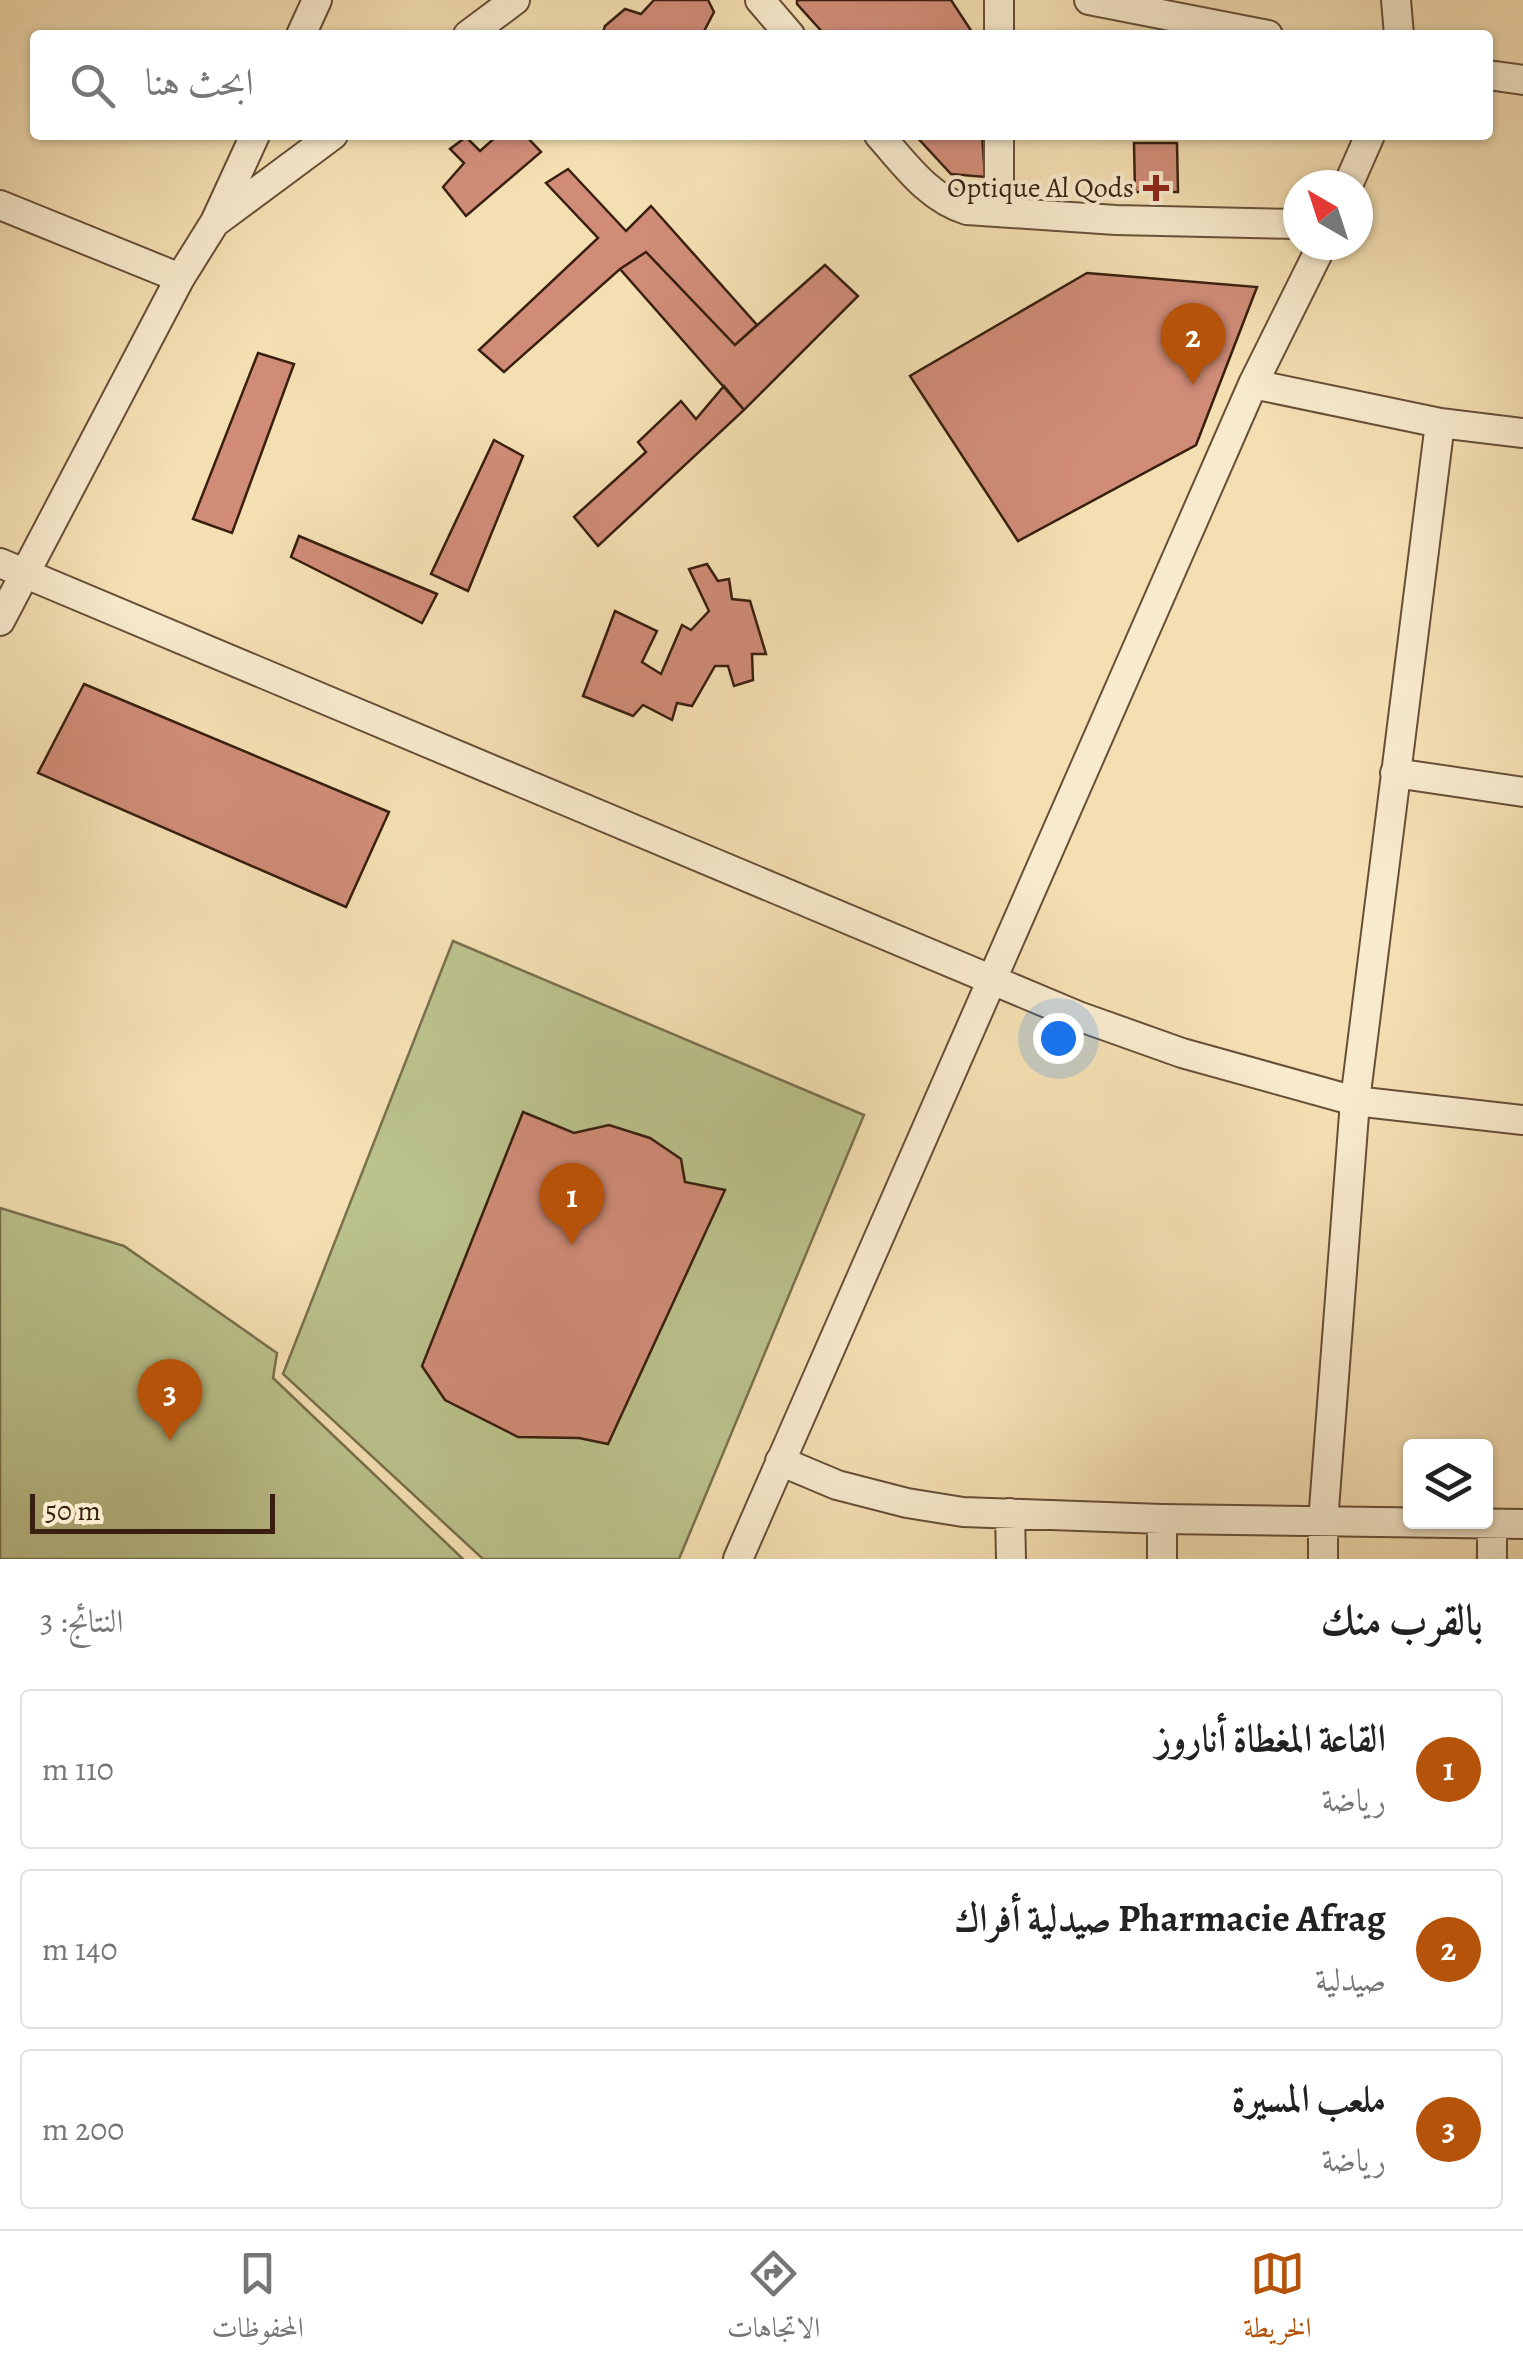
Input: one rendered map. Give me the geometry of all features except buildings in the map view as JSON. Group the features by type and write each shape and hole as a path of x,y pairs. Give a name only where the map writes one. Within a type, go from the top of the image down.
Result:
{"street":[{"path":"303,30 317,0"},
{"path":"475,30 515,0"},
{"path":"760,0 786,30"},
{"path":"999,0 999,30"},
{"path":"1089,0 1242,30"},
{"path":"1396,0 1399,30"},
{"path":"1493,76 1523,80"},
{"path":"0,621 12,568 216,222 253,140"},
{"path":"216,222 326,140"},
{"path":"884,140 930,191 948,204 967,210 1116,220 1283,224"},
{"path":"999,140 999,212"},
{"path":"1355,170 1368,140"},
{"path":"0,205 180,278"},
{"path":"738,1559 1253,384 1315,260"},
{"path":"1253,384 1440,422 1523,433"},
{"path":"1323,1559 1355,1102 1440,422"},
{"path":"12,568 1078,1016 1182,1053 1355,1102 1523,1120"},
{"path":"1394,773 1523,792"},
{"path":"780,1461 838,1485 907,1503 963,1512 1403,1523"},
{"path":"1010,1513 1011,1559"},
{"path":"1162,1519 1162,1559"},
{"path":"1493,1524 1523,1524"},
{"path":"1492,1529 1492,1559"}],"green space":[{"path":"453,941 864,1115 679,1559 483,1559 283,1374"},
{"path":"0,1208 124,1246 277,1353 273,1378 463,1559 0,1559"}],"place":[{"name":"Optique Al Qods","path":"1156,188"},
{"name":"Pharmacie Afrag صيدلية أفراك","path":"1193,385"},
{"name":"القاعة المغطاة أناروز","path":"572,1245"},
{"name":"ملعب المسيرة","path":"170,1441"}]}
